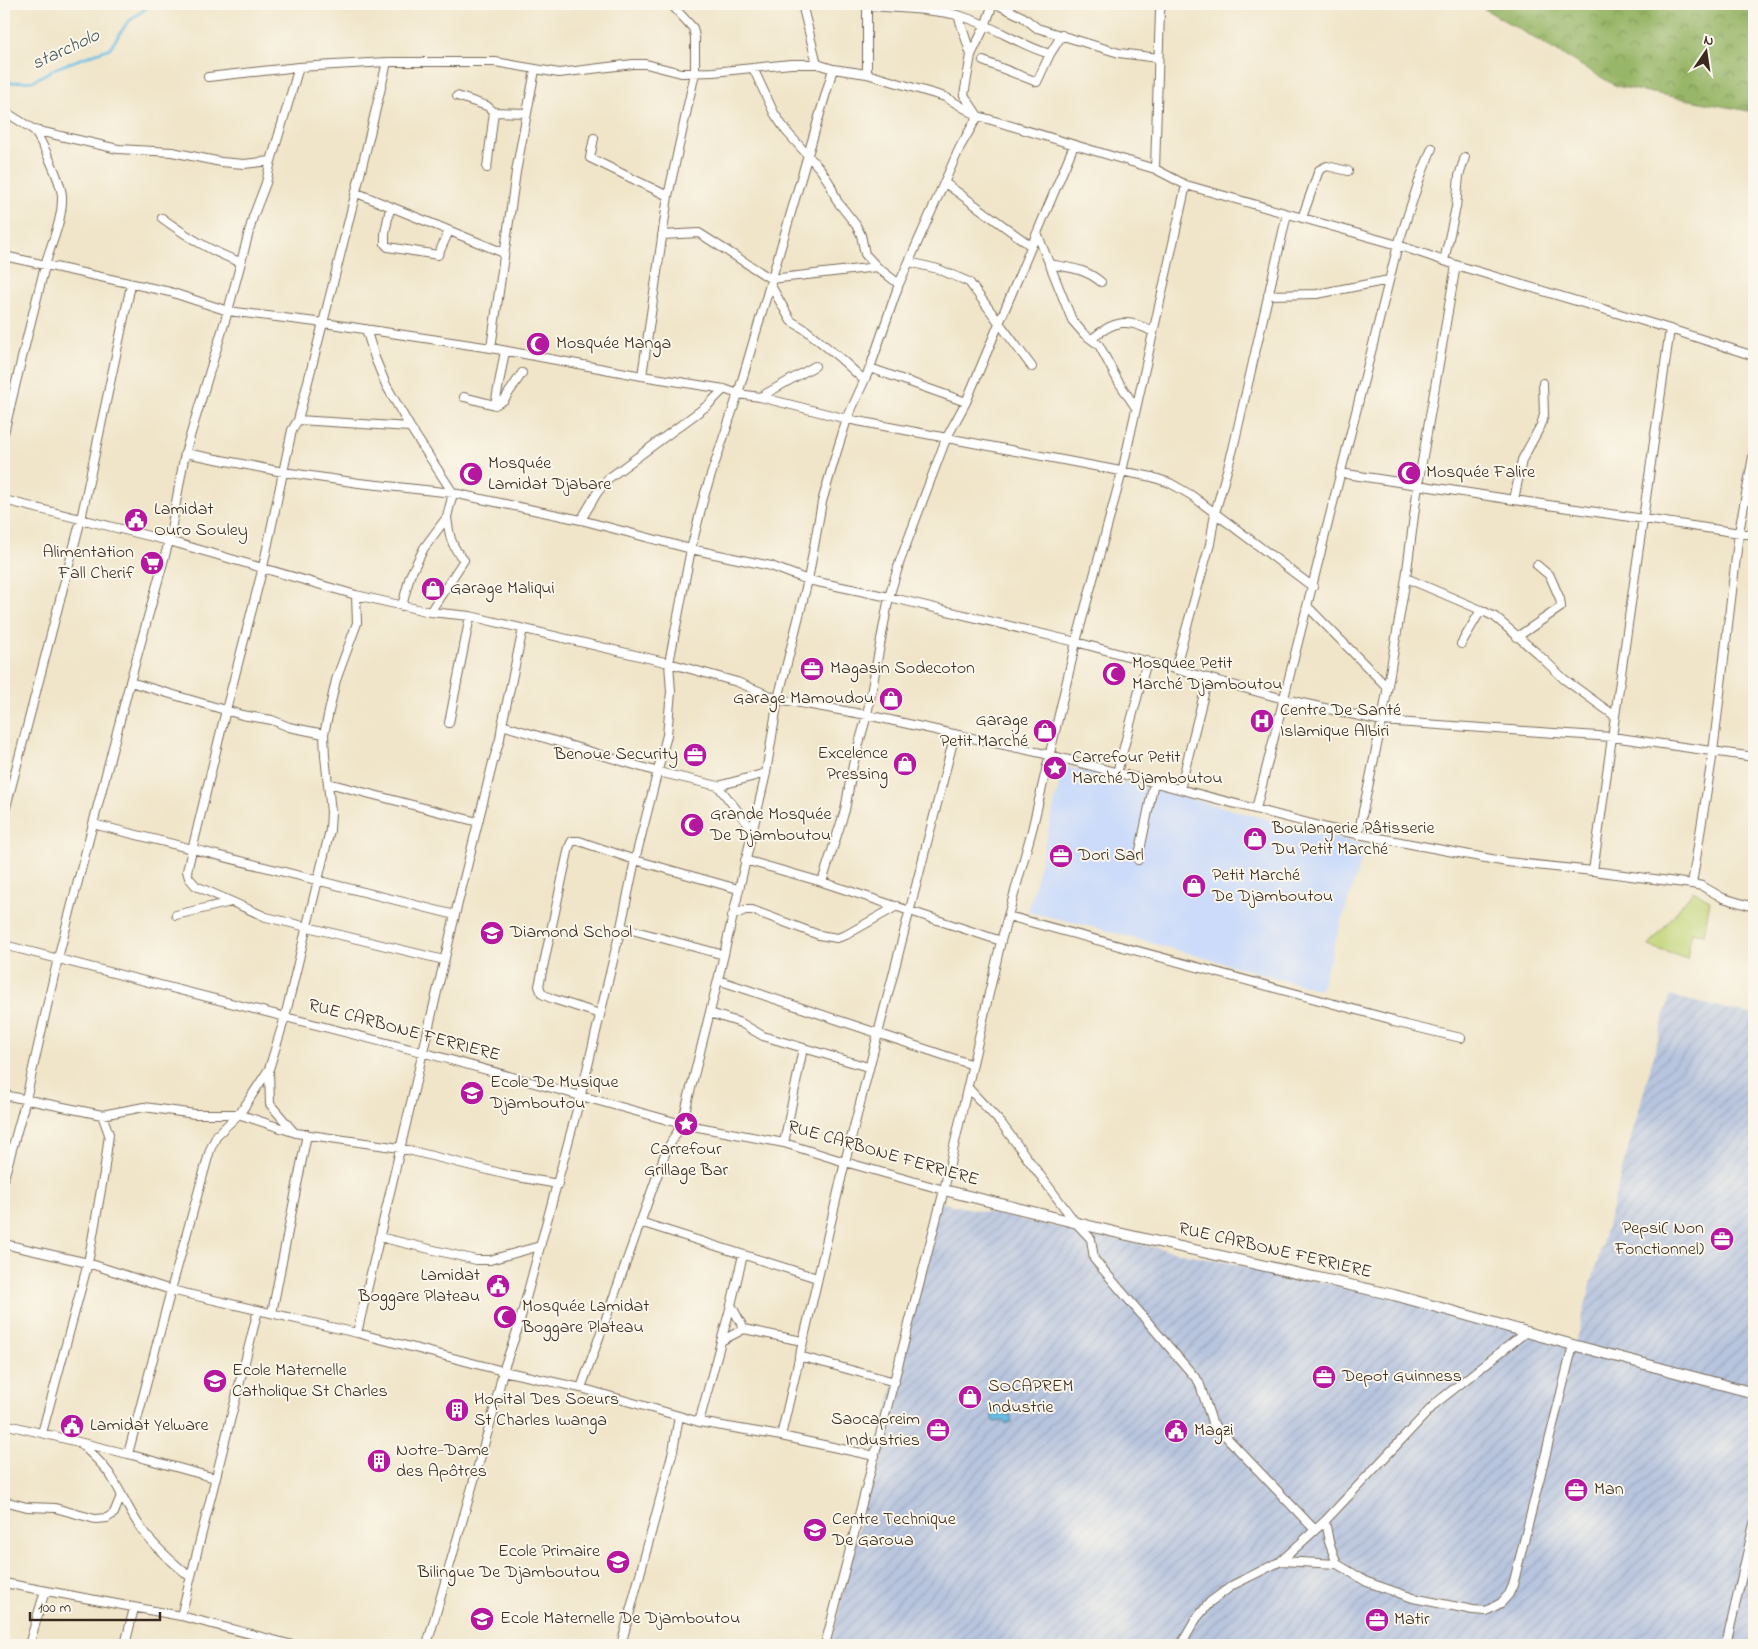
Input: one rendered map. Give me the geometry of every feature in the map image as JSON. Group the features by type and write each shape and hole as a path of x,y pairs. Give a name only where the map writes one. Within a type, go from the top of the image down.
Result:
{"street":[{"path":"642,376 668,196 695,73 695,37 693,28 671,4"},
{"path":"802,4 816,64"},
{"path":"978,116 964,95 971,56 995,4 1023,17 1037,28 1119,53 1158,58"},
{"path":"1155,169 1158,58 1162,4"},
{"path":"867,74 867,5 929,10 958,16 985,26 1032,49 1050,54"},
{"path":"958,16 971,56"},
{"path":"983,61 1037,82 1050,54 1062,35"},
{"path":"387,62 357,193 324,323 298,420 292,430 262,568 187,871 189,878 196,886 266,917 444,960"},
{"path":"208,77 299,67 387,62 495,62 559,73 634,64 646,64 681,73 790,64 816,64 833,69 867,74 945,97 978,116 1155,169 1186,185 1398,245 1456,265 1670,328 1754,356"},
{"path":"4,1178 26,1099 58,958 92,824 169,541 185,452 228,310 253,217 266,183 299,67"},
{"path":"753,68 774,113 786,131 821,170 838,201 856,225 861,235 865,254 877,267 899,284"},
{"path":"427,1645 494,1410 503,1372 518,1328 581,1095 635,860 667,734 671,692 669,664 691,548 833,69"},
{"path":"491,348 516,172 536,70"},
{"path":"457,96 487,106 494,112 527,113"},
{"path":"4,111 34,130 126,150 172,152 221,162 244,164 271,161"},
{"path":"487,168 494,112"},
{"path":"581,1388 666,1151 682,1124 724,955 766,773 778,699 808,580 822,502 847,419 870,368 899,284 960,148 978,116"},
{"path":"4,432 62,206 62,193 43,144 34,130"},
{"path":"594,138 590,158 668,196"},
{"path":"822,882 845,810 853,765 867,714 890,597 900,561 946,439 966,402 1074,145"},
{"path":"1256,809 1398,245 1432,148"},
{"path":"1444,261 1456,207 1459,176 1466,157"},
{"path":"1302,218 1319,170 1327,166 1348,171"},
{"path":"945,183 1031,246"},
{"path":"825,1645 944,1190 1001,941 1032,830 1076,642 1122,472 1186,185"},
{"path":"357,193 504,253"},
{"path":"390,208 385,233 385,244 388,246 438,255 449,231"},
{"path":"1175,669 1210,544 1215,513 1233,449 1287,214"},
{"path":"162,218 199,244 217,254 240,262"},
{"path":"662,235 699,233 771,281 791,321 806,330 841,358 864,380"},
{"path":"1037,233 1072,320 1084,334 1099,345 1114,374 1136,408"},
{"path":"4,256 170,292 228,310 491,348 724,390 847,419 1152,477 1170,483 1191,495 1313,587"},
{"path":"909,262 938,269 969,282 998,324 1032,367"},
{"path":"1048,264 1083,270 1101,282"},
{"path":"1358,835 1382,721 1406,578 1418,485 1456,265"},
{"path":"771,281 877,267"},
{"path":"1268,295 1317,294 1389,280"},
{"path":"4,815 81,519 132,285"},
{"path":"1092,339 1113,324 1140,325 1153,332"},
{"path":"1594,871 1670,328"},
{"path":"366,329 381,374 410,427 453,492 447,517 450,540 456,552 464,560 430,612"},
{"path":"495,405 505,351"},
{"path":"760,397 815,366"},
{"path":"870,368 966,402"},
{"path":"464,398 495,405 504,400 522,373"},
{"path":"1514,500 1522,460 1541,425 1544,415 1543,382"},
{"path":"581,520 597,493 609,478 708,405 724,390"},
{"path":"298,420 410,427"},
{"path":"1692,884 1714,752 1739,532 1754,451"},
{"path":"185,452 283,472 358,483 453,492 581,520 771,566 808,580 890,597 1076,642 1284,699 1382,721 1612,737 1754,757"},
{"path":"1340,473 1754,535"},
{"path":"4,500 169,541 356,595 430,612 470,616 738,682 778,699 867,714 1050,755 1358,835 1507,862 1692,884 1702,886 1723,898 1754,907"},
{"path":"402,606 410,576 424,548 447,517"},
{"path":"1517,636 1561,607 1560,599 1550,576 1537,565"},
{"path":"1406,578 1495,617 1564,679 1615,716"},
{"path":"128,1454 210,1150 218,1135 251,1098 269,1069 285,1017 330,830 331,812 324,734 336,680 357,623 356,595"},
{"path":"1308,607 1387,687"},
{"path":"1461,644 1481,610"},
{"path":"449,723 470,616"},
{"path":"357,1333 454,915 500,740 523,630"},
{"path":"1117,772 1147,661"},
{"path":"1180,789 1208,678"},
{"path":"130,682 242,715 272,720 289,727 324,734"},
{"path":"502,725 658,772 718,786 766,773"},
{"path":"781,1436 816,1278 868,1068 956,734"},
{"path":"1138,860 1154,782"},
{"path":"328,783 478,822"},
{"path":"718,786 752,829"},
{"path":"92,824 454,915"},
{"path":"600,1014 542,994 539,986 569,847 572,841 579,841 635,860 738,889"},
{"path":"745,860 822,882 1001,941"},
{"path":"176,915 231,902"},
{"path":"732,916 745,910 752,910 819,935 837,938 846,935 897,906"},
{"path":"1008,916 1381,1016 1394,1022 1461,1038"},
{"path":"621,927 724,955"},
{"name":"RUE CARBONE FERRIERE","path":"4,945 422,1052 682,1124 784,1143 944,1190 1394,1295 1754,1393"},
{"path":"718,980 973,1065"},
{"path":"710,1013 741,1023 763,1036 868,1068"},
{"path":"784,1143 803,1048"},
{"path":"269,1069 270,1104 296,1133"},
{"path":"968,1088 1001,1124 1075,1222 1091,1239 1094,1259 1199,1382 1212,1422 1315,1530"},
{"path":"4,1095 102,1115 144,1107 195,1114 238,1114 296,1133 400,1148 512,1176 558,1184"},
{"path":"42,1433 88,1262 109,1134 102,1115"},
{"path":"272,1313 307,1134"},
{"path":"640,1222 816,1278"},
{"path":"379,1237 476,1260 490,1260 540,1246"},
{"path":"4,1244 88,1262 171,1290 357,1333 503,1372 581,1388 699,1422 781,1436 875,1456"},
{"path":"699,1422 743,1255"},
{"path":"731,1305 744,1329"},
{"path":"180,1616 258,1310"},
{"path":"721,1341 744,1329 802,1341"},
{"path":"1181,1645 1196,1619 1210,1602 1233,1585 1281,1561 1325,1521 1436,1402 1526,1332"},
{"path":"1281,1561 1337,1564 1367,1582 1413,1598 1473,1610 1486,1611 1501,1603 1509,1594 1513,1585 1573,1345"},
{"path":"799,1356 895,1382"},
{"path":"621,1645 673,1451 679,1416"},
{"path":"4,1424 128,1454 215,1478"},
{"path":"78,1442 100,1463 114,1480 121,1496 144,1532 162,1553 190,1578"},
{"path":"4,1501 27,1507 55,1508 95,1519 106,1518 114,1513 121,1496"},
{"path":"1325,1521 1329,1542 1337,1564"},
{"path":"1726,1645 1754,1524"},
{"path":"4,1592 5,1583 180,1616 293,1645"},
{"path":"29,1645 45,1591"},
{"path":"125,1645 134,1608"}],"shaded area":[{"name":"Petit Marché De Djamboutou","path":"1064,766 1366,845 1320,990 1097,928 1028,912"},
{"path":"1670,996 1754,1015 1754,1645 830,1645 938,1202 1459,1311 1575,1343"}],"green space":[{"path":"1476,4 1754,4 1754,112 1616,86"},
{"path":"1693,891 1710,900 1704,934 1691,932 1687,959 1649,946"}],"water":[{"path":"997,1409 1001,1410 1004,1414 1011,1415 1012,1422 1006,1424 1003,1421 995,1422 992,1418 992,1413"}],"waterway":[{"name":"starcholo","path":"4,83 33,81 56,68 110,48 127,23 151,4"}],"place":[{"name":"Mosquée Manga","path":"538,344"},
{"name":"Mosquée Falire","path":"1409,473"},
{"name":"Mosquée Lamidat Djabare","path":"471,474"},
{"name":"Lamidat Ouro Souley","path":"136,520"},
{"name":"Alimentation Fall Cherif","path":"152,563"},
{"name":"Garage Maliqui","path":"433,589"},
{"name":"Magasin Sodecoton","path":"812,669"},
{"name":"Mosquee Petit Marché Djamboutou","path":"1114,674"},
{"name":"Garage Mamoudou","path":"891,699"},
{"name":"Centre De Santé Islamique Albiri","path":"1262,721"},
{"name":"Garage Petit Marché","path":"1045,731"},
{"name":"Benoue Security","path":"695,755"},
{"name":"Excelence Pressing","path":"905,764"},
{"name":"Carrefour Petit Marché Djamboutou","path":"1055,768"},
{"name":"Grande Mosquée De Djamboutou","path":"692,825"},
{"name":"Boulangerie Pâtisserie Du Petit Marché","path":"1255,839"},
{"name":"Dori Sarl","path":"1061,856"},
{"name":"Petit Marché De Djamboutou","path":"1194,886"},
{"name":"Diamond School","path":"492,933"},
{"name":"Ecole De Musique Djamboutou","path":"472,1093"},
{"name":"Carrefour Grillage Bar","path":"686,1124"},
{"name":"Pepsi( Non Fonctionnel)","path":"1722,1239"},
{"name":"Lamidat Boggare Plateau","path":"498,1286"},
{"name":"Mosquée Lamidat Boggare Plateau","path":"505,1317"},
{"name":"Depot Guinness","path":"1324,1377"},
{"name":"Ecole Maternelle Catholique St Charles","path":"215,1381"},
{"name":"SOCAPREM Industrie","path":"970,1397"},
{"name":"Hopital Des Soeurs St Charles Iwanga","path":"457,1410"},
{"name":"Lamidat Yelware","path":"72,1426"},
{"name":"Saocapreim Industries","path":"938,1430"},
{"name":"Magzi","path":"1176,1431"},
{"name":"Notre-Dame des Apôtres","path":"379,1461"},
{"name":"Man","path":"1576,1490"},
{"name":"Centre Technique De Garoua","path":"815,1530"},
{"name":"Ecole Primaire Bilingue De Djamboutou","path":"618,1562"},
{"name":"Ecole Maternelle De Djamboutou","path":"482,1619"},
{"name":"Matir","path":"1377,1620"}]}
